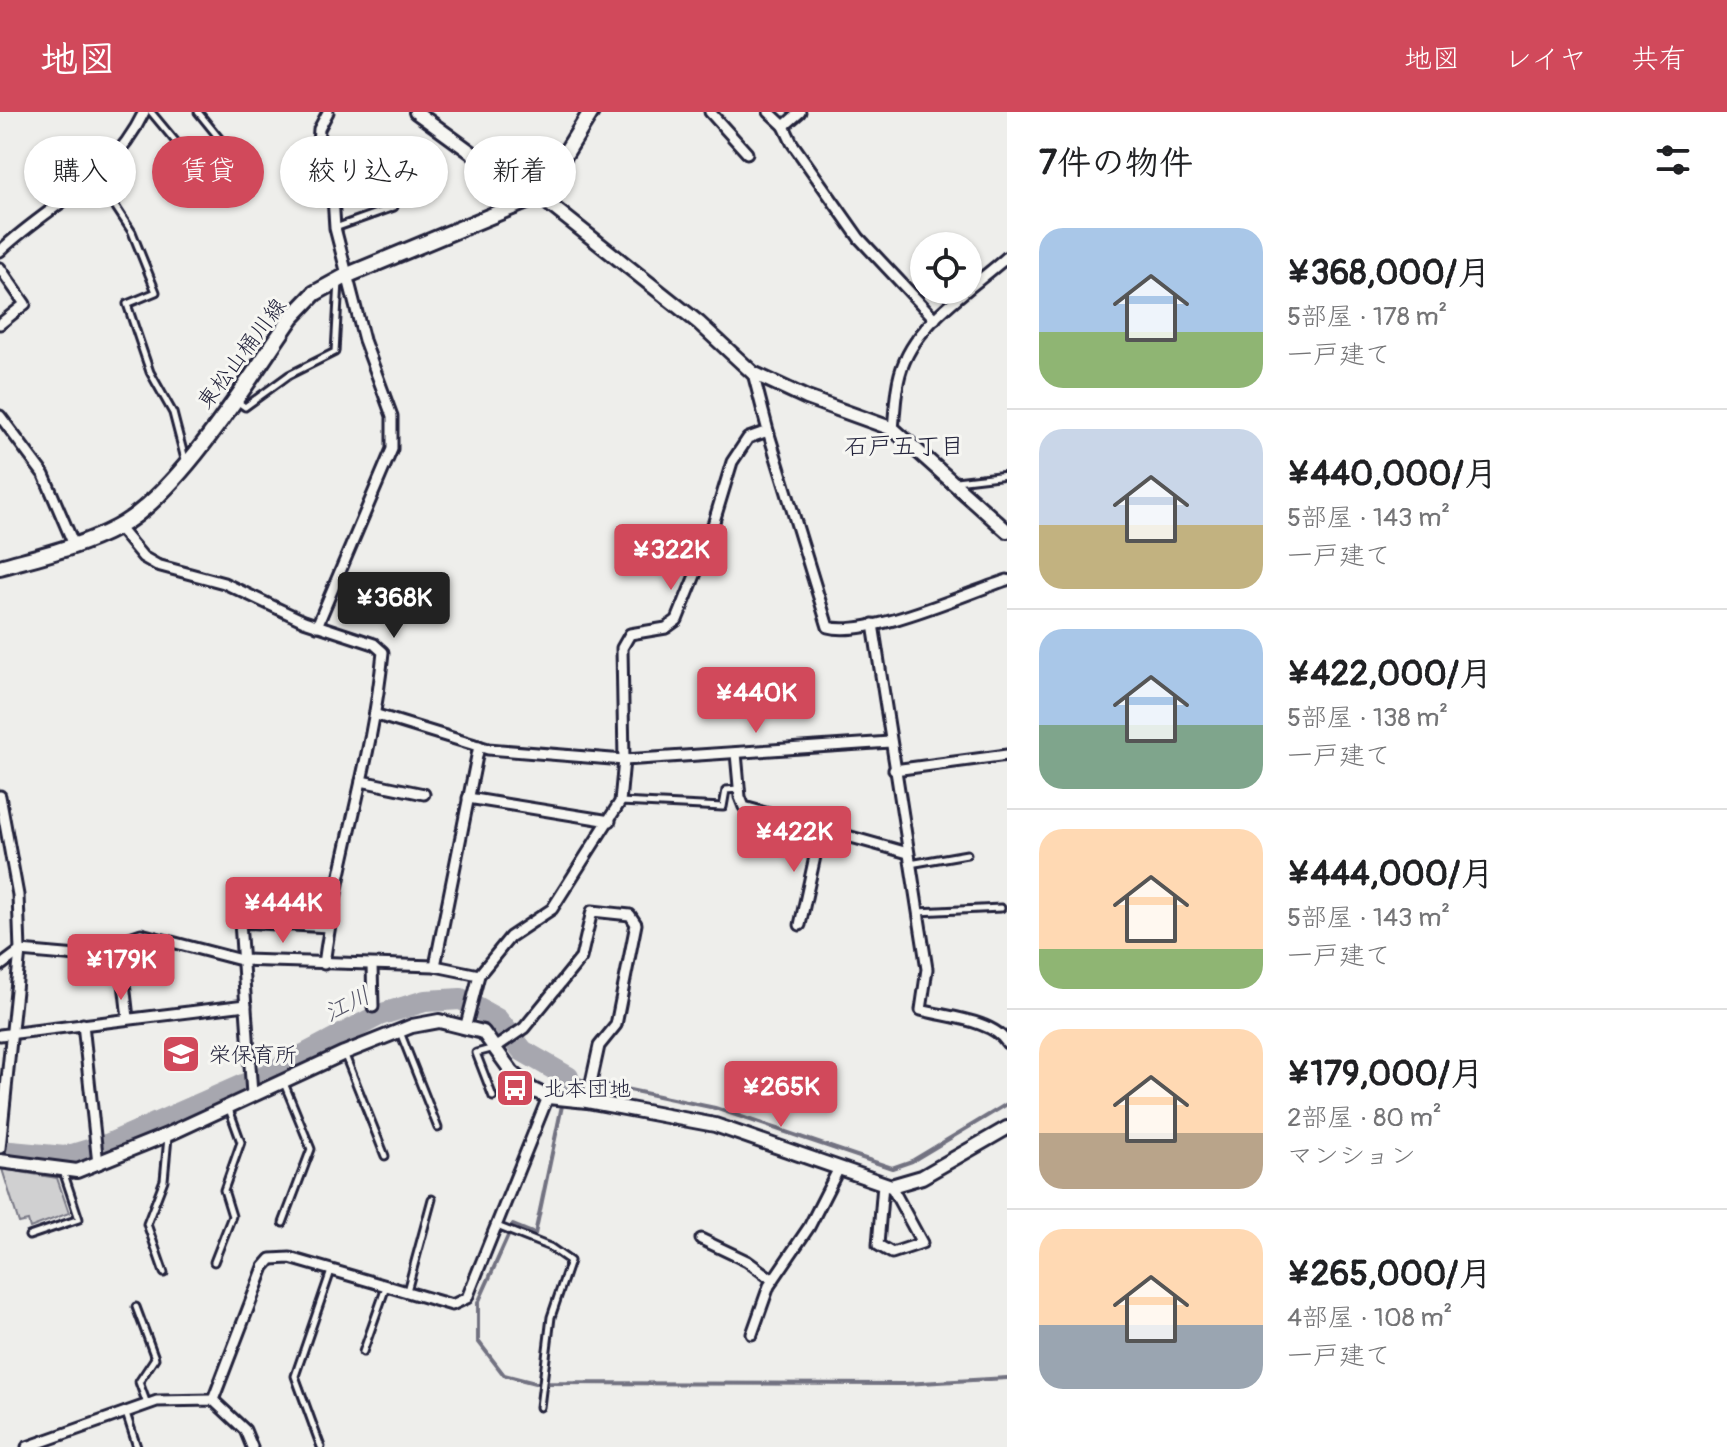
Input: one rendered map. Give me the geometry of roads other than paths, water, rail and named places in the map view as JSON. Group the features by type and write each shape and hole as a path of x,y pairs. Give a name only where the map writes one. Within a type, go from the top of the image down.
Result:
{"main road":[{"path":"576,136 591,112"},
{"name":"東松山桶川線","path":"0,567 74,545 118,527 142,512 186,463 292,317 315,293 510,208"}],"street":[{"path":"129,136 144,112"},
{"path":"317,626 392,449 392,416 344,278 335,228 332,181 318,143 319,129 328,112"},
{"path":"416,112 464,147"},
{"path":"710,112 747,153"},
{"path":"769,112 784,126 792,143 859,238 935,319"},
{"path":"784,126 800,112"},
{"path":"0,251 52,208"},
{"path":"554,208 699,323 753,373 807,398 893,429 1007,531"},
{"path":"893,429 901,372 935,319 1007,257"},
{"path":"0,268 25,304 0,324"},
{"path":"753,373 828,627 845,631 873,624 1007,580"},
{"path":"0,416 44,475 74,545"},
{"path":"466,1025 479,975 510,937 552,909 620,802 624,760 622,648 630,634 666,628 677,620 706,548 732,462 748,438 768,431"},
{"path":"118,527 143,557 157,565 224,583 317,626 374,644 383,652 377,715 329,927 324,964"},
{"path":"873,624 927,969 921,1010 989,1028 1001,1033 1007,1043"},
{"path":"377,715 479,746 624,760 890,742"},
{"path":"435,966 479,746"},
{"path":"736,753 744,807 908,853"},
{"path":"894,770 1007,755"},
{"path":"361,781 424,794"},
{"path":"0,796 18,895 20,951 0,1141"},
{"path":"468,798 610,821"},
{"path":"800,925 821,829"},
{"path":"496,1047 524,1028 581,958 592,911 630,915 636,924 616,1025 599,1046 587,1101"},
{"path":"252,1094 240,922 329,927"},
{"path":"0,966 20,951 77,956 141,934 241,960 435,966 479,975"},
{"path":"119,940 128,1018"},
{"path":"372,965 373,1007"},
{"path":"0,1035 246,1005"},
{"path":"0,1161 77,1171 169,1134 227,1104 344,1053 399,1031 439,1021 466,1025 483,1032 512,1072 533,1090 548,1097 587,1101 715,1125 887,1185 922,1177 1007,1128"},
{"path":"83,1024 98,1164"},
{"path":"213,1400 264,1267 279,1257 452,1305 467,1298 548,1097"},
{"path":"752,1334 773,1280 809,1227 838,1170"},
{"path":"887,1185 922,1243 892,1253 878,1245 887,1185"},
{"path":"701,1239 747,1261 773,1280"},
{"path":"27,1447 157,1401 213,1400 245,1430 252,1447"}],"lane":[{"path":"151,112 171,136"},
{"path":"198,112 217,136"},
{"path":"116,208 132,232 156,292 127,304 150,372 173,413 186,463"},
{"path":"335,228 391,208"},
{"path":"234,399 245,407 289,375 335,352 344,278"},
{"path":"951,482 1007,475"},
{"path":"620,802 723,807 726,790 739,789"},
{"path":"910,864 967,854"},
{"path":"917,912 1001,908"},
{"path":"399,1031 438,1128"},
{"path":"493,1097 476,1053 496,1047"},
{"path":"344,1053 385,1156"},
{"path":"282,1079 311,1149 283,1223"},
{"path":"214,1262 232,1216 224,1190 241,1142 227,1104"},
{"path":"164,1273 147,1224 164,1180 169,1134"},
{"path":"29,1236 79,1219 63,1171"},
{"path":"407,1292 432,1199"},
{"path":"496,1226 550,1247 570,1261 551,1317 540,1407"},
{"path":"321,1447 295,1376 331,1271"},
{"path":"363,1352 386,1286"},
{"path":"136,1307 155,1358 139,1382 147,1404"},
{"path":"126,1413 137,1447"}],"waterway":[{"name":"江川","path":"0,1151 65,1157 109,1144 270,1073 379,1015 425,1001 461,999 497,1019 523,1051 568,1077"},
{"path":"1007,1104 912,1161 892,1168 715,1108 568,1077 535,1234 513,1225 478,1303 478,1341 504,1375 535,1383 904,1384 1007,1378"}],"place":[{"name":"栄保育所","path":"181,1054"},
{"name":"北本団地","path":"515,1088"}],"district":[{"name":"石戸五丁目","path":"904,446"}]}
